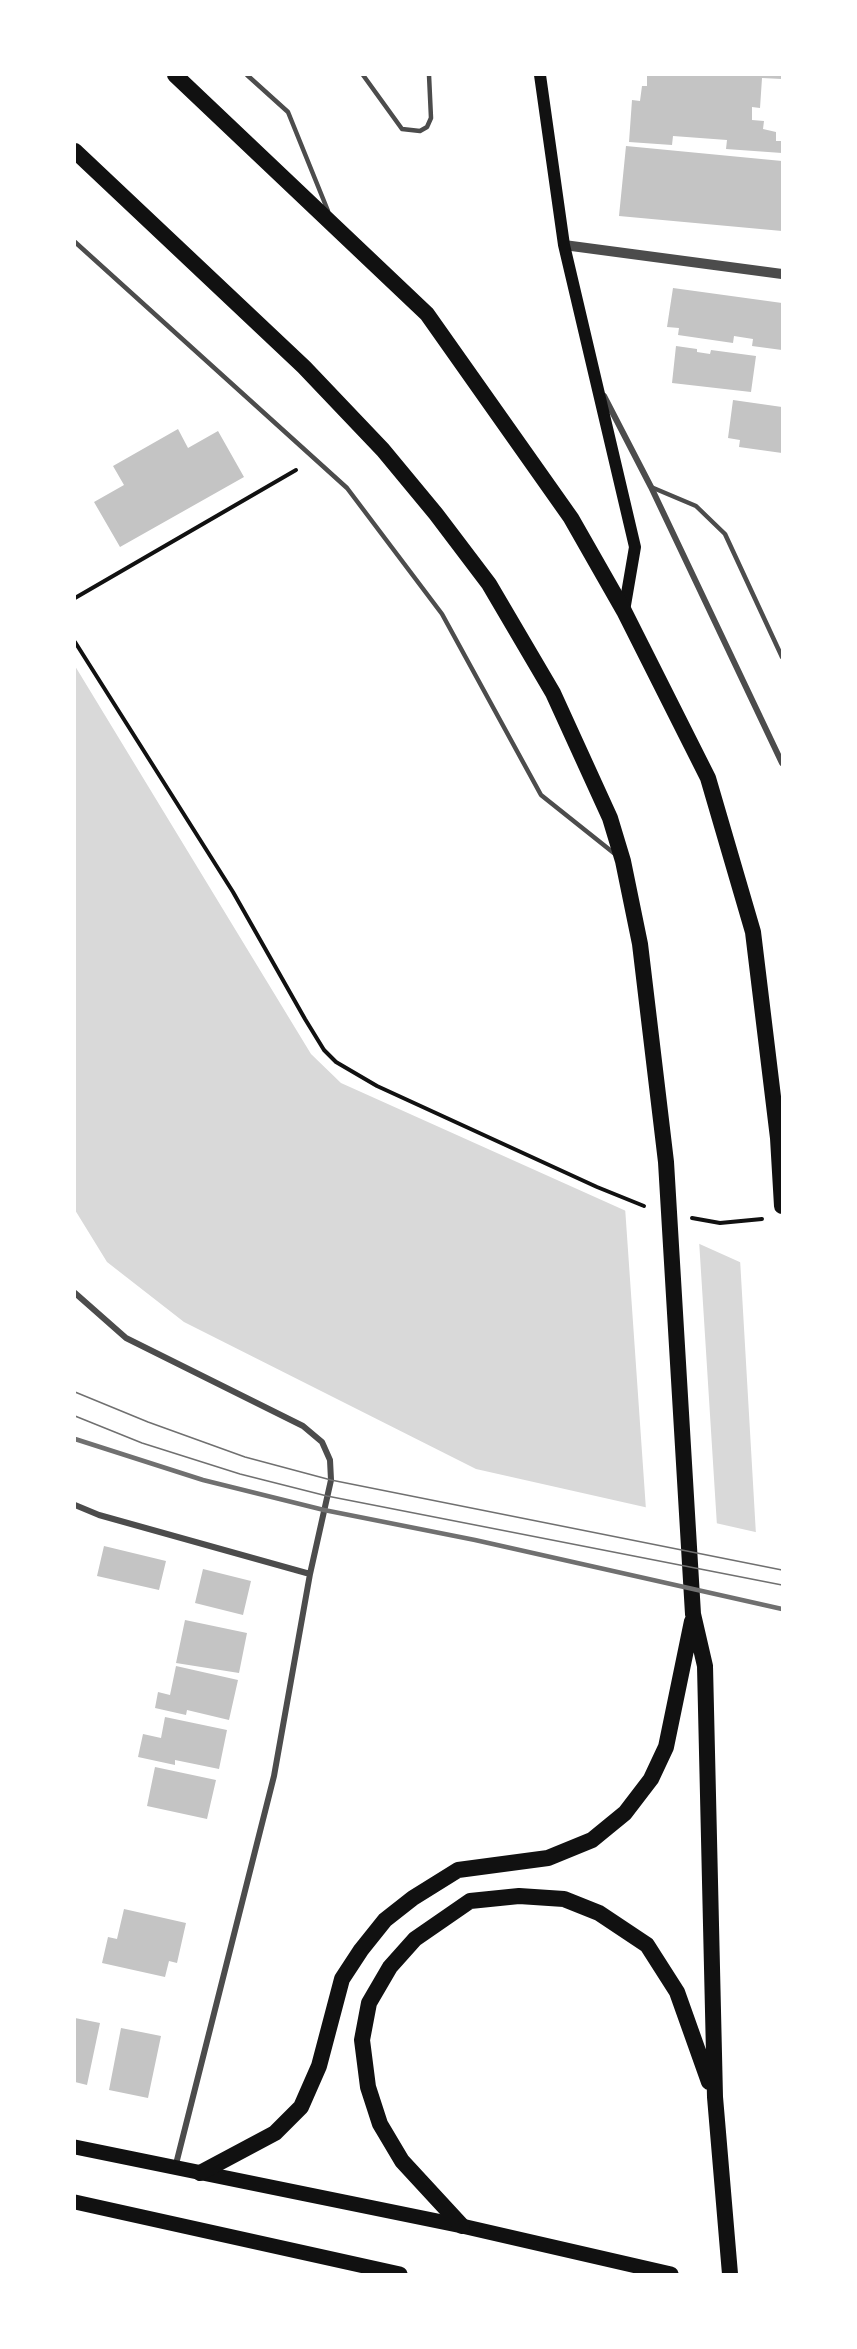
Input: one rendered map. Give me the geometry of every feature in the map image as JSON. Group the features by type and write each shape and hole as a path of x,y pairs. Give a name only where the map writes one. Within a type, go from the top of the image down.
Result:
{"highway":[{"path":"175,75 427,314 571,518 624,611 708,777 753,932 778,1138 782,1206"},
{"path":"75,152 304,367 383,450 436,514 489,584 554,693 610,818 623,861 640,944 666,1162 693,1614 705,1666 715,2097 730,2274"},
{"path":"200,2174 276,2133 301,2107 319,2066 342,1979 385,1920 413,1898 458,1870 548,1858 592,1840 625,1813 651,1779 666,1748 693,1614"},
{"path":"462,2226 402,2161 380,2124 368,2087 362,2040 369,2003 390,1967 415,1939 470,1901 519,1896 564,1899 599,1913 647,1945 677,1992 715,2097"}],"main road":[{"path":"540,75 564,244 635,546 624,611"},
{"path":"75,2147 462,2226 671,2274"},
{"path":"75,2202 400,2274"}],"street":[{"path":"564,244 782,274"},
{"path":"593,375 651,487 780,760"},
{"path":"75,1293 126,1338 303,1426 322,1442 330,1460 330,1480 310,1574 274,1776 175,2169"},
{"path":"75,1505 99,1515 310,1574"}],"lane":[{"path":"247,75 288,112 332,222"},
{"path":"363,75 402,129 420,131 427,127 430,118 429,75"},
{"path":"75,242 347,488 442,614 541,795 623,861"},
{"path":"651,487 696,506 725,534 782,657"},
{"path":"780,760 782,750"}],"path":[{"path":"75,598 296,470"},
{"path":"75,642 233,892 324,1050 336,1062 387,1091 597,1187 647,1207"},
{"path":"688,1217 720,1223 763,1219"}],"shaded area":[{"path":"75,666 311,1054 341,1083 782,1281 782,1538 476,1469 184,1322 107,1262 75,1210"}],"pier":[{"path":"625,1207 699,1240 717,1526 646,1510"},
{"path":"740,1259 782,1277 782,1541 756,1535"}],"building":[{"path":"647,75 782,75 782,79 762,78 760,108 752,107 752,120 764,121 763,129 776,132 776,141 782,141 782,153 726,149 727,140 673,136 672,145 629,142 632,100 640,101 642,86 647,86"},
{"path":"626,146 782,161 782,231 619,216"},
{"path":"673,288 782,303 782,350 752,346 753,339 734,336 733,343 678,335 679,328 667,327"},
{"path":"676,346 697,349 697,352 710,354 711,350 756,356 751,392 672,383"},
{"path":"733,400 782,407 782,453 739,447 740,440 728,438"},
{"path":"178,429 188,448 218,431 244,477 120,547 94,502 124,485 113,466"},
{"path":"104,1546 166,1561 159,1590 97,1576"},
{"path":"203,1569 251,1581 243,1615 195,1603"},
{"path":"185,1620 247,1633 239,1673 176,1663"},
{"path":"176,1666 238,1680 229,1720 187,1710 186,1715 155,1708 158,1692 170,1695"},
{"path":"165,1717 227,1730 219,1769 175,1760 175,1765 138,1757 143,1734 161,1738"},
{"path":"155,1767 216,1780 207,1819 147,1806"},
{"path":"124,1909 186,1923 177,1963 169,1961 165,1977 102,1963 108,1937 117,1939"},
{"path":"75,2018 100,2023 87,2085 75,2082"},
{"path":"121,2028 161,2036 148,2098 109,2090"}],"tram line":[{"path":"75,1392 148,1422 245,1457 331,1480 782,1570"},
{"path":"75,1416 142,1443 240,1474 327,1496 782,1585"}],"railway":[{"path":"75,1439 203,1480 324,1510 475,1540 782,1609"}]}
